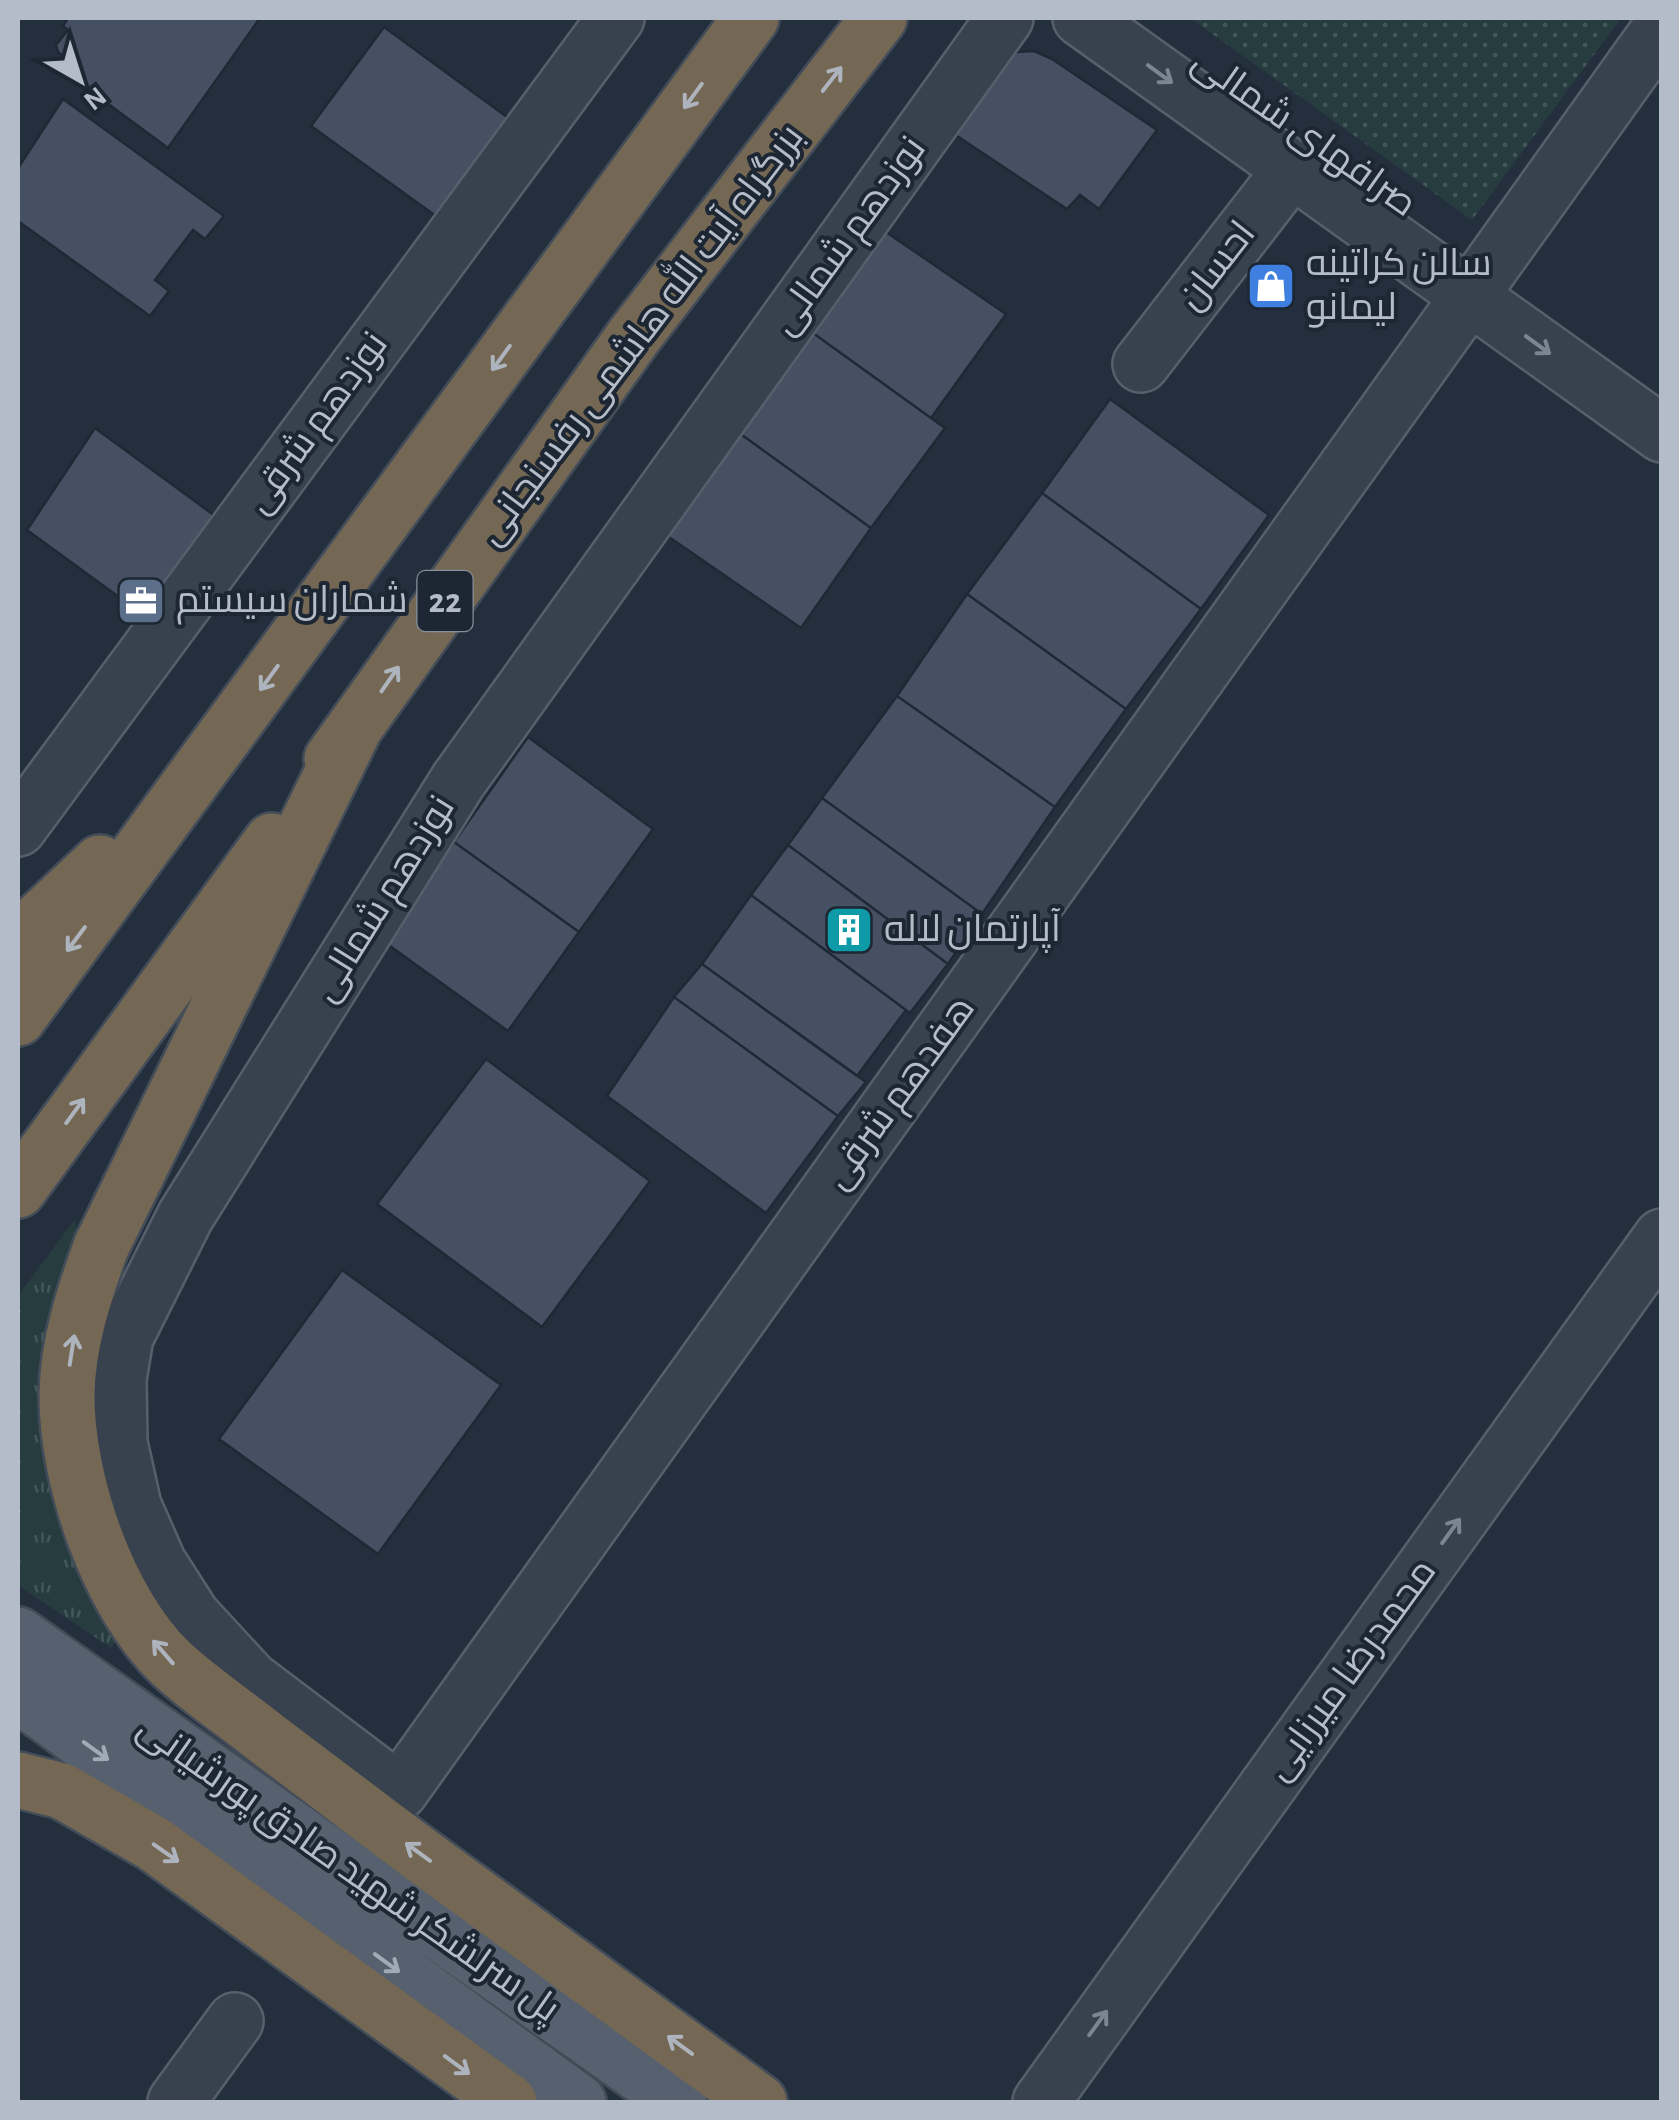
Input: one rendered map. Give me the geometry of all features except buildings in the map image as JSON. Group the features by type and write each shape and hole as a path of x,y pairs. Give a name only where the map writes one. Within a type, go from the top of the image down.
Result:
{"highway":[{"path":"18,1018 751,18"},
{"name":"بزرگراه آیت الله هاشمی رفسنجانی","path":"18,1190 634,336 880,18"},
{"path":"353,730 101,1247 76,1323 69,1366 67,1396 76,1480 112,1578 169,1661 374,1820 758,2102"},
{"path":"18,940 210,758"},
{"path":"18,1780 62,1791 154,1844 508,2102"}],"main road":[{"name":"پل سرلشکر شهید صادق پورشیانی","path":"18,1636 679,2102"},
{"name":"پل سرلشکر شهید صادق پورشیانی","path":"18,1694 578,2102"}],"street":[{"name":"نوزدهم شرقی","path":"18,828 616,18"},
{"name":"نوزدهم شمالی","path":"399,1792 252,1680 192,1616 158,1563 133,1506 119,1443 118,1379 125,1337 186,1217 458,780 1005,18"},
{"name":"صرافهای شمالی","path":"1080,18 1292,169 1662,388"},
{"name":"صرافهای شمالی","path":"1142,18 1480,282 1662,434"},
{"name":"هفدهم شرقی","path":"399,1792 1662,27"},
{"name":"احسان","path":"1141,364 1292,169"},
{"name":"محمدرضا میرزایی","path":"1042,2102 1662,1237"},
{"path":"176,2102 235,2020"}],"green space":[{"path":"1190,18 1621,18 1472,220"},
{"path":"75,1219 78,1241 45,1361 40,1416 51,1482 122,1632 111,1648 18,1585 18,1296"}],"place":[{"name":"سالن کراتینه لیمانو","path":"1271,286"},
{"name":"شماران سیستم","path":"141,601"},
{"name":"آپارتمان لاله","path":"849,930"}]}
